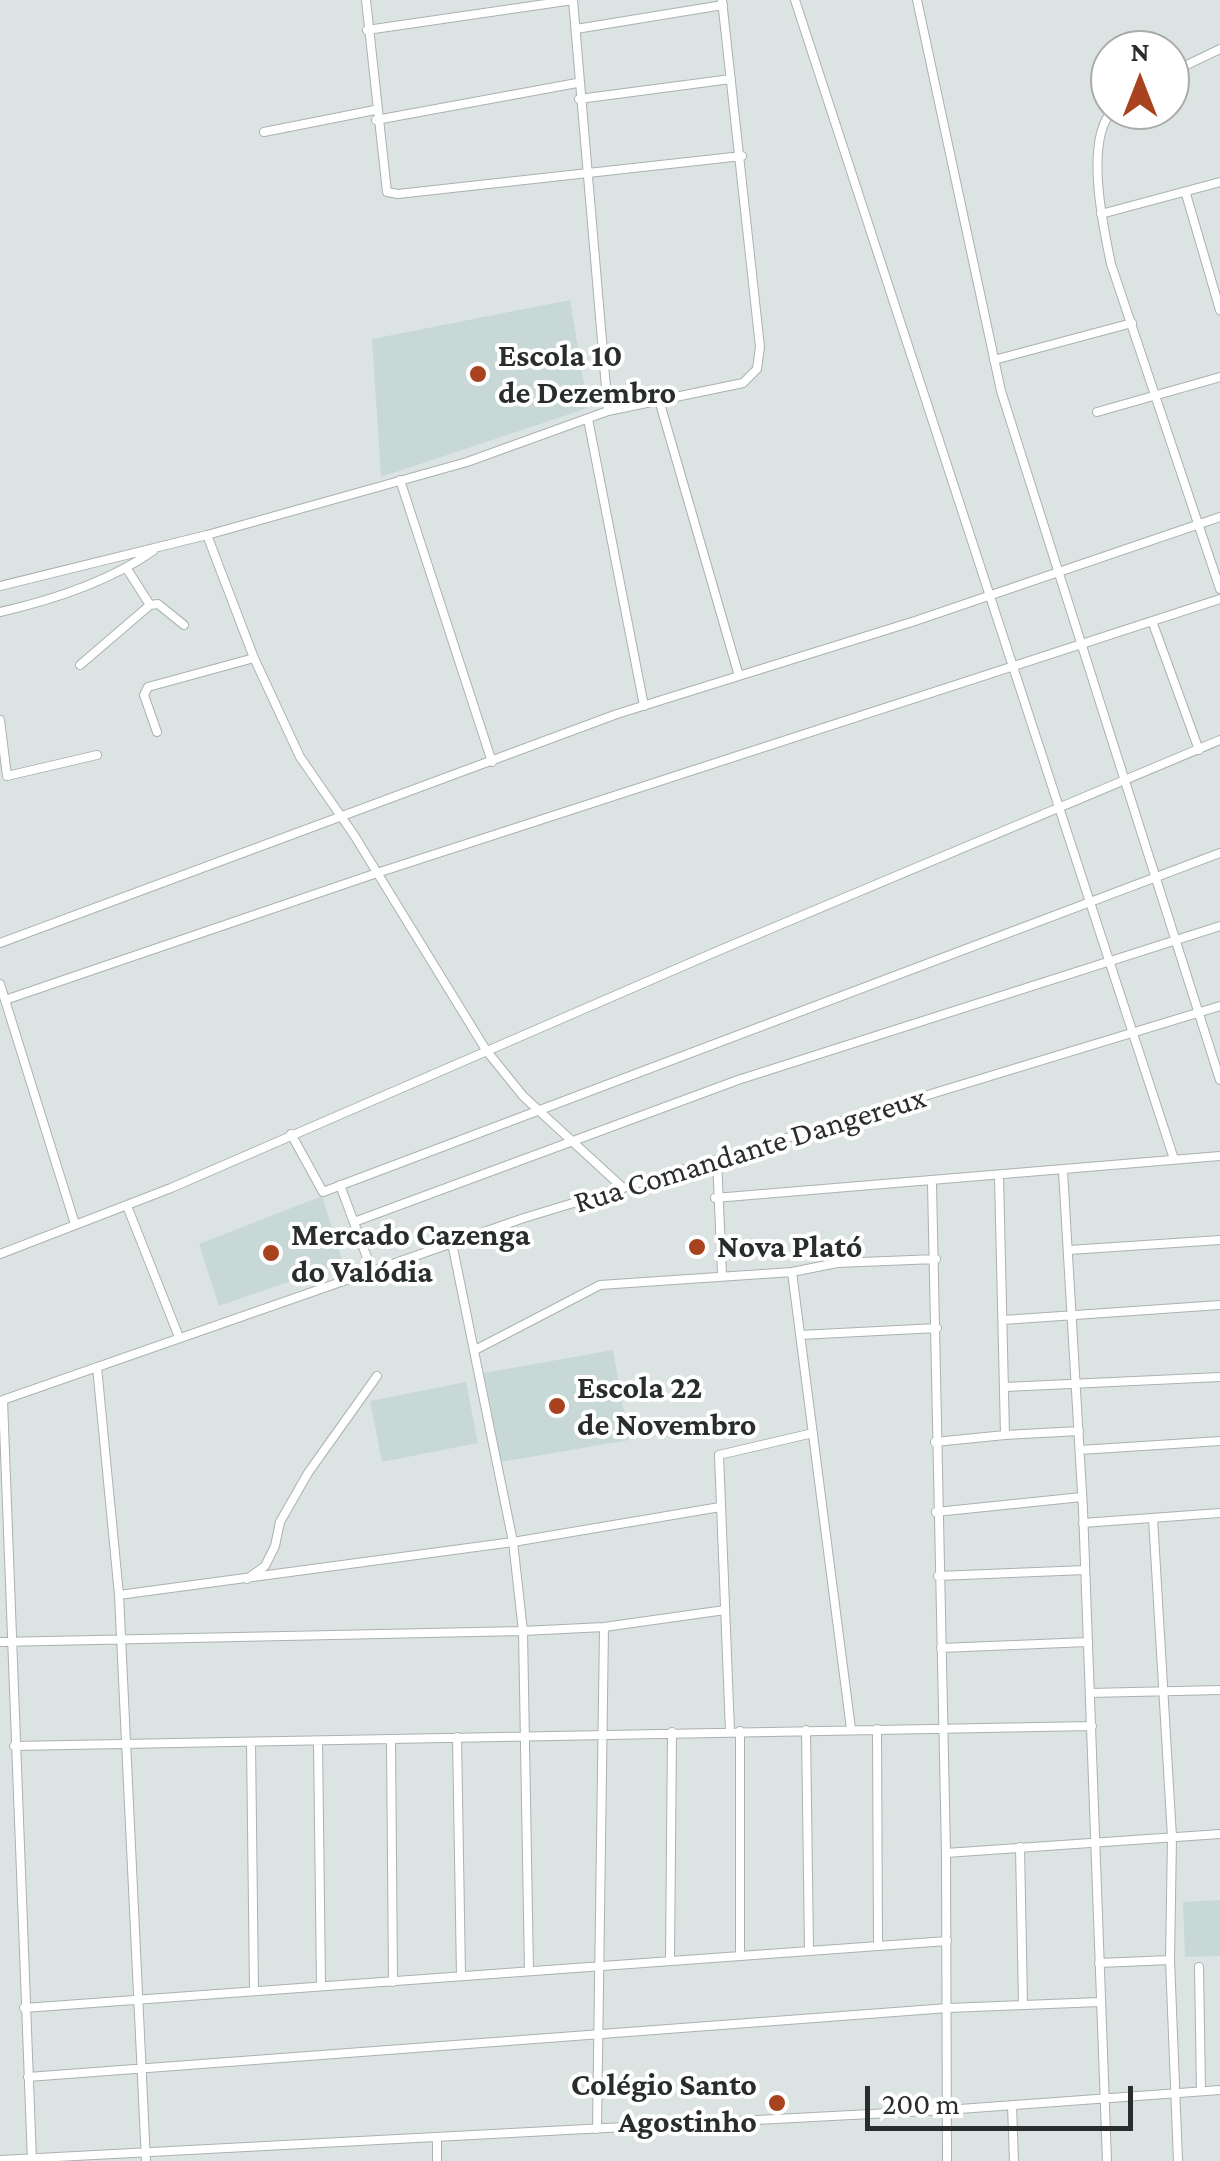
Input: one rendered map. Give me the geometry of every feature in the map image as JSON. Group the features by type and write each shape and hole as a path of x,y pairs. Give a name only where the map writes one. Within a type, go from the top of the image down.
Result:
{"street":[{"path":"366,0 387,192 398,194 742,156"},
{"path":"367,30 573,0 577,83 608,411"},
{"path":"795,0 1174,1159"},
{"path":"917,0 994,360 1078,644 1220,1080"},
{"path":"0,586 207,536 467,462 608,411 743,383 757,369 760,347 742,156 722,3 576,29"},
{"path":"1190,63 1220,49"},
{"path":"579,99 732,79"},
{"path":"264,132 577,83"},
{"path":"1101,130 1100,214 1111,264 1220,589"},
{"path":"1100,214 1220,182"},
{"path":"1186,194 1220,310"},
{"path":"994,360 1132,323"},
{"path":"1097,412 1157,399 1220,377"},
{"path":"660,400 739,676"},
{"path":"588,419 644,706"},
{"path":"400,480 492,762"},
{"path":"0,943 644,706 1220,517"},
{"path":"207,536 254,658 300,757 486,1050 506,1079 623,1188"},
{"path":"0,612 36,604 126,570 159,547"},
{"path":"126,570 150,606"},
{"path":"5,1000 377,873 1220,599"},
{"path":"80,664 150,606 158,604 184,625"},
{"path":"1152,621 1200,750"},
{"path":"157,732 144,695 148,687 254,658"},
{"path":"0,720 8,776 96,754"},
{"path":"0,1254 127,1206 1220,740"},
{"path":"291,1134 320,1192 1220,853"},
{"path":"354,1222 738,1080 1220,926"},
{"path":"0,984 76,1224"},
{"name":"Rua Comandante Dangereux","path":"2,1400 452,1243 1220,1006"},
{"path":"0,1032 14,1027"},
{"path":"715,1198 932,1184 1220,1156"},
{"path":"717,1159 715,1198 722,1274"},
{"path":"1063,1170 1084,1523 1107,2161"},
{"path":"999,1176 1004,1435"},
{"path":"932,1184 946,1852 947,2161"},
{"path":"340,1185 372,1271"},
{"path":"127,1206 179,1338"},
{"path":"1069,1250 1220,1240"},
{"path":"452,1243 513,1542 523,1631 528,1736 529,1971"},
{"path":"475,1350 600,1285 936,1258"},
{"path":"792,1272 851,1729"},
{"path":"1002,1320 1220,1306"},
{"path":"800,1335 937,1328"},
{"path":"97,1367 119,1595 145,2158"},
{"path":"244,1581 265,1566 276,1546 280,1522 308,1472 377,1376"},
{"path":"1005,1388 1220,1377"},
{"path":"2,1400 32,2161"},
{"path":"935,1442 1079,1431"},
{"path":"740,1953 735,1731 718,1461 723,1450 813,1433"},
{"path":"1080,1450 1220,1442"},
{"path":"936,1512 1082,1498"},
{"path":"119,1595 513,1542 720,1507"},
{"path":"1084,1523 1220,1513"},
{"path":"1153,1518 1172,1837 1170,1960 1178,2161"},
{"path":"938,1576 1085,1570"},
{"path":"0,1642 523,1631 604,1626 725,1610"},
{"path":"597,2129 604,1626"},
{"path":"940,1648 1088,1642"},
{"path":"1090,1693 1220,1690"},
{"path":"14,1746 1092,1726"},
{"path":"877,1728 878,1945"},
{"path":"806,1730 809,1949"},
{"path":"670,1959 672,1732"},
{"path":"458,1737 460,1976"},
{"path":"392,1739 393,1982"},
{"path":"318,1741 321,1985"},
{"path":"250,1742 254,1990"},
{"path":"946,1852 1220,1834"},
{"path":"1020,1847 1022,2005"},
{"path":"24,2008 740,1953 947,1941"},
{"path":"1099,1962 1170,1960"},
{"path":"1199,1968 1201,2091"},
{"path":"28,2077 948,2008 1100,2002"},
{"path":"0,2160 145,2158 1220,2090"},
{"path":"1012,2104 1014,2161"},
{"path":"437,2139 438,2161"}],"shaded area":[{"name":"Escola 10 de Dezembro","path":"570,300 588,408 381,477 372,339"},
{"name":"Mercado Cazenga do Valódia","path":"322,1196 343,1263 219,1306 199,1244"},
{"name":"Escola 22 de Novembro","path":"613,1350 629,1440 501,1462 484,1373"},
{"path":"466,1382 478,1443 382,1462 370,1401"},
{"path":"1220,1900 1220,1956 1185,1957 1183,1902"}],"place":[{"name":"Escola 10 de Dezembro","path":"478,374"},
{"name":"Nova Plató","path":"697,1247"},
{"name":"Mercado Cazenga do Valódia","path":"271,1253"},
{"name":"Escola 22 de Novembro","path":"557,1406"},
{"name":"Colégio Santo Agostinho","path":"777,2103"}]}
